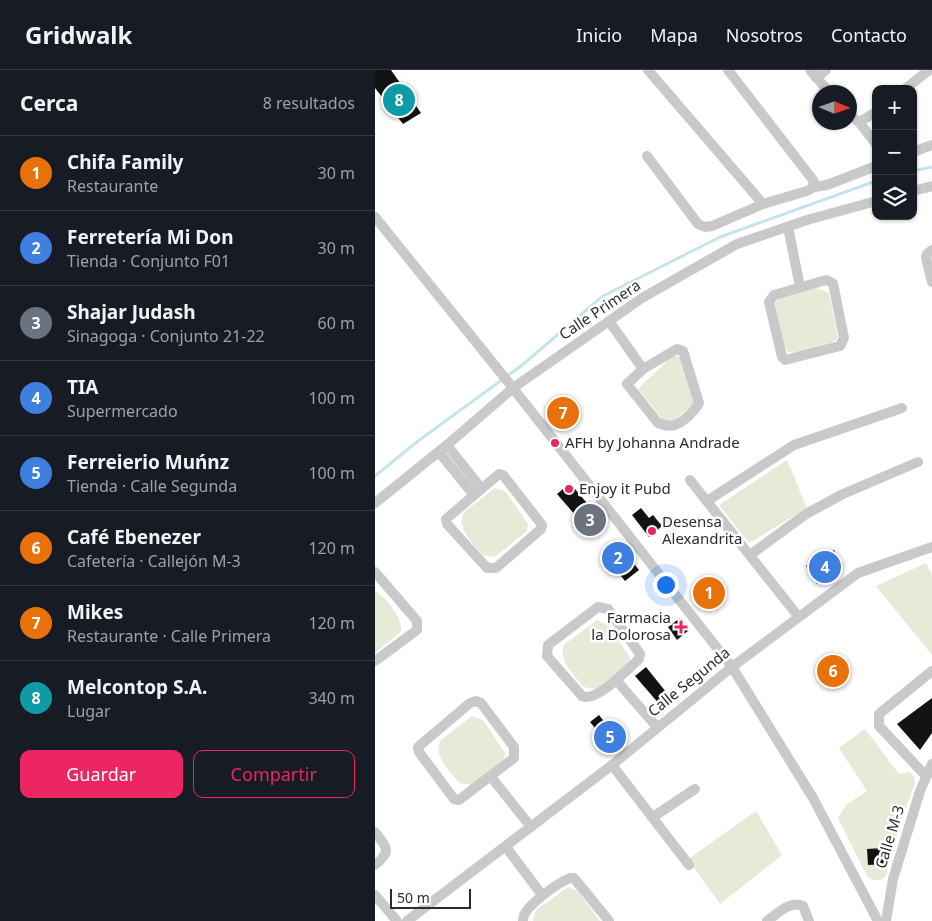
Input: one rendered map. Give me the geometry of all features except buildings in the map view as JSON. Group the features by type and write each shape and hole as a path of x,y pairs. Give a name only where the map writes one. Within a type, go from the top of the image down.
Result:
{"street":[{"path":"648,70 763,204"},
{"path":"728,70 813,180 814,187"},
{"path":"823,85 813,74 826,70"},
{"path":"910,85 929,70"},
{"path":"872,114 859,122 872,139"},
{"path":"917,151 932,145"},
{"path":"647,156 698,224 705,227 763,204 807,191 814,187 827,185 872,168"},
{"path":"917,190 932,186"},
{"name":"Calle Primera","path":"375,502 443,448 513,388 642,298 737,244 872,203"},
{"path":"375,217 513,388 732,667 813,798 878,921"},
{"path":"788,227 800,287"},
{"path":"932,250 927,254 926,258 932,282"},
{"path":"826,280 833,283 844,338 840,346 785,360 782,357 769,302 774,296 800,287 826,280"},
{"path":"609,321 643,369"},
{"path":"681,349 699,396 697,408 674,425 658,422 627,388 630,380 643,369 681,349"},
{"path":"707,501 794,445 902,408"},
{"path":"443,448 477,491"},
{"path":"750,554 806,514 843,494 919,462"},
{"path":"503,475 542,525 541,529 496,568 487,568 447,524 446,519 449,514 477,491 495,476 503,475"},
{"path":"689,480 798,616"},
{"name":"Calle Segunda","path":"407,921 612,765 657,727 798,616 858,573 932,547"},
{"path":"375,572 417,621 418,625 417,630 375,661"},
{"path":"598,608 608,609 640,654 639,659 616,680 592,698 587,699 582,696 547,656 548,645 598,608"},
{"path":"925,776 879,726 878,720 879,714 932,671"},
{"path":"616,680 657,727"},
{"path":"476,701 481,703 514,747 516,753 514,758 491,777 463,798 454,799 419,752 418,747 471,703 476,701"},
{"name":"Calle M-3","path":"886,921 893,879 925,776 932,764"},
{"path":"612,765 689,864"},
{"path":"491,777 531,827"},
{"path":"653,817 695,789"},
{"path":"375,832 387,847 387,851 385,857 375,865"},
{"path":"506,847 542,895"},
{"path":"523,921 525,913 542,895 565,880 574,878 609,921"},
{"path":"375,895 397,921"},
{"path":"767,921 793,904 803,906 809,921"}],"green space":[{"path":"817,288 829,293 838,337 829,345 815,350 807,352 787,351 783,345 775,303 781,296"},
{"path":"671,357 681,357 697,402 671,422 664,421 638,389"},
{"path":"787,460 807,508 749,543 719,505"},
{"path":"495,488 506,492 528,524 527,531 495,557 482,555 463,529 462,517 464,512"},
{"path":"926,563 932,575 932,655 876,586"},
{"path":"375,591 380,594 397,615 401,632 375,653"},
{"path":"597,620 607,625 630,657 629,664 596,689 583,687 568,667 563,650 565,644"},
{"path":"472,716 483,720 505,753 504,759 472,785 459,783 443,763 440,757 439,746 441,740"},
{"path":"865,729 899,774 909,772 914,776 915,784 902,817 886,876 881,880 873,880 867,876 838,818 846,805 867,791 839,748"},
{"path":"756,811 782,855 720,904 688,859"},
{"path":"568,887 578,891 600,921 533,921 536,910"}],"waterway":[{"path":"917,170 932,167"},
{"path":"375,476 418,441 521,366 603,296 720,237 872,182"}],"place":[{"name":"Melcontop S.A.","path":"399,100"},
{"name":"Mikes","path":"563,413"},
{"name":"AFH by Johanna Andrade","path":"555,443"},
{"name":"Enjoy it Pubd","path":"569,489"},
{"name":"Shajar Judash","path":"590,520"},
{"name":"Desensa Alexandrita","path":"652,531"},
{"name":"Ferretería Mi Don","path":"618,558"},
{"name":"TIA","path":"825,567"},
{"name":"Chifa Family","path":"709,593"},
{"name":"Farmacia la Dolorosa","path":"681,627"},
{"name":"Café Ebenezer","path":"833,671"},
{"name":"Ferreierio Muńnz","path":"610,737"}]}
